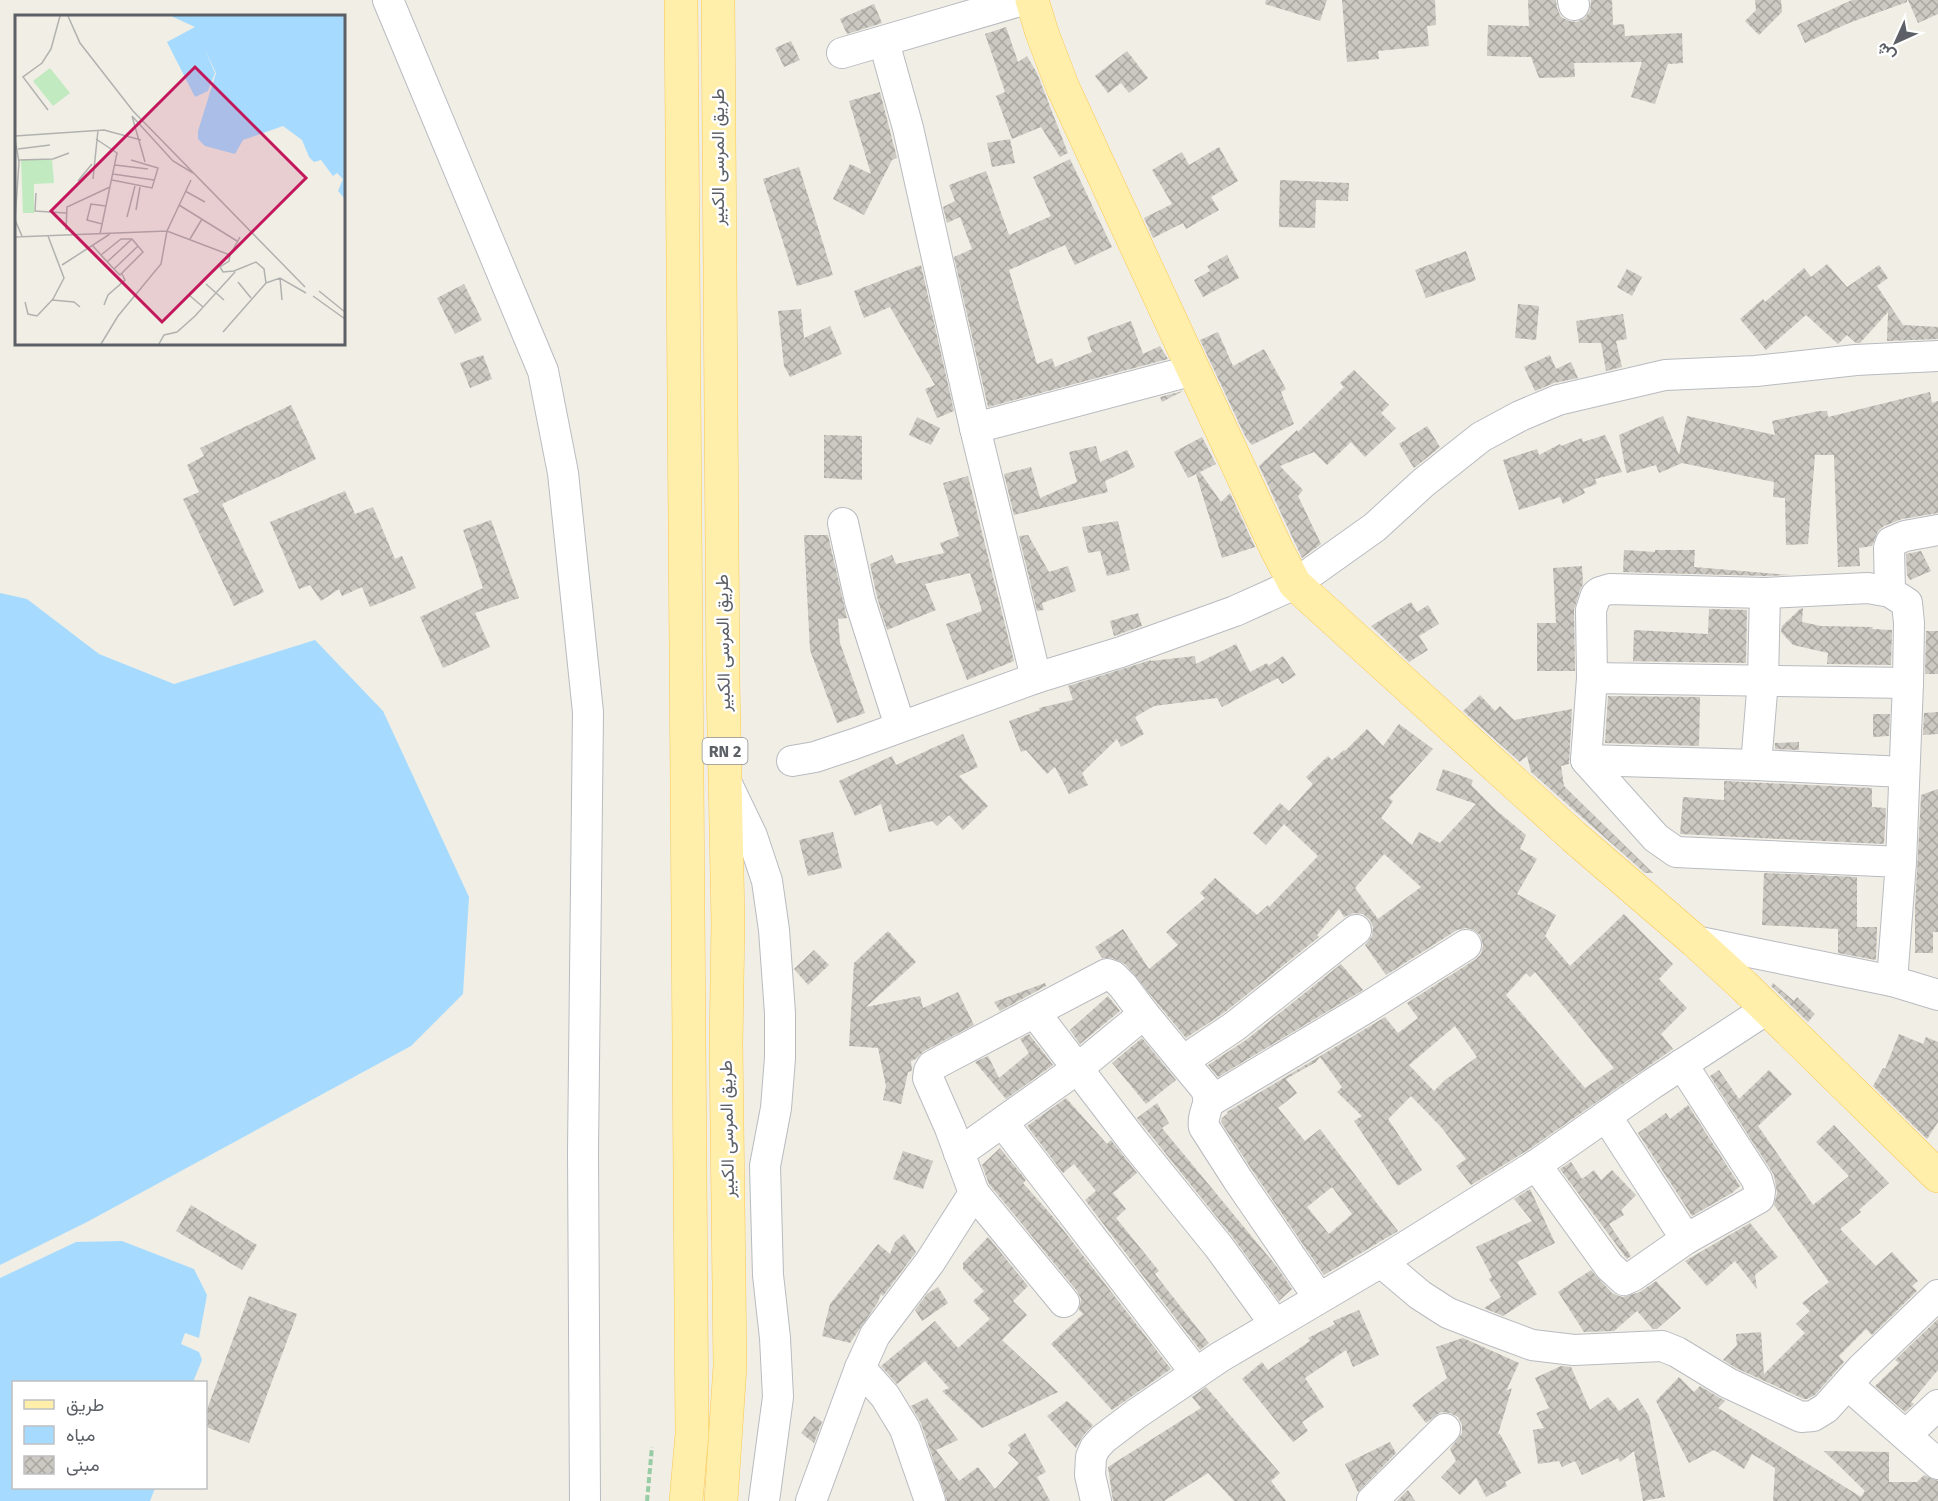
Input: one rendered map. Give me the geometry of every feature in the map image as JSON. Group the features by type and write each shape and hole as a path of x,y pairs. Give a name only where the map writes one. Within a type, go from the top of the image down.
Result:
{"main road":[{"name":"طريق المرسى الكبير","path":"681,0 692,1434 686,1501"},
{"name":"طريق المرسى الكبير","path":"718,0 719,354 723,682 727,784 730,1366 721,1501"},
{"path":"1032,0 1063,88 1277,550 1295,584 1573,836 1695,941 1938,1176"}],"street":[{"path":"388,0 543,371 564,473 588,712 583,1140 585,1501"},
{"path":"842,53 1023,0"},
{"path":"884,42 908,128 975,428 1036,678"},
{"path":"792,761 814,757 854,744 1036,678 1142,645 1235,610 1295,584 1375,527 1423,483 1481,437 1520,416 1558,400 1665,375 1756,371 1856,360 1938,356"},
{"path":"975,428 1194,370"},
{"path":"843,523 860,601 900,726"},
{"path":"1890,592 1889,548 1891,542 1905,536 1938,530"},
{"path":"1892,981 1901,862 1908,682 1908,607 1902,599 1890,592 1868,588 1765,593 1610,589 1600,592 1594,599 1591,610 1592,678 1586,760 1656,838 1676,852 1901,862"},
{"path":"1756,765 1763,680 1765,593"},
{"path":"1592,678 1908,682"},
{"path":"1586,760 1904,772"},
{"path":"727,784 752,836 767,881 774,930 780,1014 780,1059 776,1108 765,1166 768,1275 776,1338 778,1397 764,1501"},
{"path":"1183,1061 1235,1026 1356,930"},
{"path":"1695,941 1892,981 1938,995"},
{"path":"1209,1102 1466,945"},
{"path":"1064,1302 974,1193 950,1128 928,1078 932,1066 1107,974 1113,976 1123,986 1209,1094 1203,1120 1204,1127 1319,1298"},
{"path":"1096,1501 1089,1474 1091,1457 1095,1448 1103,1439 1136,1414 1196,1373 1381,1262 1536,1165 1682,1064 1767,1009"},
{"path":"1035,1013 1133,1141 1219,1247 1275,1324"},
{"path":"959,1153 1077,1069 1144,1014"},
{"path":"1536,1165 1609,1266 1624,1280 1686,1239 1759,1198 1757,1180 1682,1064"},
{"path":"1606,1116 1686,1239"},
{"path":"1003,1123 1196,1373"},
{"path":"811,1501 875,1335 930,1262 974,1193"},
{"path":"1381,1262 1420,1295 1448,1313 1532,1345 1574,1350 1662,1346 1677,1352 1728,1383 1801,1417 1813,1416 1826,1408 1862,1368 1938,1295"},
{"path":"861,1368 885,1396 905,1429 930,1501"},
{"path":"1848,1385 1938,1464"},
{"path":"1906,1435 1938,1405"},
{"path":"1372,1501 1445,1429"}],"path":[{"path":"647,1501 652,1447"}],"water":[{"path":"0,593 27,599 99,654 174,684 315,640 383,711 469,897 463,994 411,1046 87,1222 0,1265"},
{"path":"122,1241 194,1269 207,1295 199,1338 185,1333 181,1344 199,1352 202,1360 193,1381 12,1381 12,1489 155,1489 150,1501 0,1501 0,1278 76,1242"}],"building":[{"path":"1266,0 1327,0 1320,21 1265,4"},
{"path":"1342,0 1435,0 1436,25 1427,26 1429,46 1378,51 1379,59 1347,62"},
{"path":"1528,0 1556,0 1561,17 1577,22 1585,18 1590,11 1591,0 1612,0 1613,25 1624,24 1625,36 1682,33 1683,63 1668,64 1655,104 1631,97 1642,62 1574,63 1575,77 1539,78 1531,57 1487,56 1488,25 1529,26"},
{"path":"1755,0 1781,0 1782,12 1759,35 1745,21 1756,10"},
{"path":"1852,0 1907,0 1907,2 1849,23 1805,43 1797,25"},
{"path":"1908,0 1938,0 1938,14 1918,23"},
{"path":"874,4 882,23 847,34 840,19"},
{"path":"1006,27 1018,62 1027,56 1037,73 1068,153 1060,157 1041,127 1012,139 996,96 1005,92 985,34"},
{"path":"791,41 800,60 784,67 775,48"},
{"path":"1127,51 1148,78 1129,93 1121,83 1108,93 1095,76"},
{"path":"880,92 897,158 892,160 864,215 833,199 850,164 871,174 849,101"},
{"path":"1010,139 1015,163 992,167 987,143"},
{"path":"1219,147 1238,181 1211,197 1219,210 1186,229 1183,223 1153,238 1144,218 1172,204 1152,170 1182,152 1189,165"},
{"path":"1070,159 1112,247 1075,265 1065,245 1009,270 1037,364 1052,358 1055,367 1092,352 1087,337 1131,321 1143,354 1160,346 1168,359 988,407 954,257 972,249 960,217 947,223 943,207 955,201 949,185 986,171 1009,235 1051,216 1033,177"},
{"path":"799,167 833,275 797,286 763,179"},
{"path":"1280,180 1349,183 1348,201 1316,200 1315,228 1279,227"},
{"path":"1466,251 1476,280 1426,298 1415,270"},
{"path":"1227,255 1239,278 1203,297 1194,280 1210,271 1207,266"},
{"path":"1827,264 1847,287 1879,265 1888,278 1877,286 1903,325 1938,327 1938,339 1887,341 1888,312 1860,343 1856,343 1847,335 1838,344 1806,315 1766,350 1740,319 1763,299 1765,302 1804,268 1811,277"},
{"path":"921,265 954,411 937,418 925,389 935,385 890,307 864,318 854,291"},
{"path":"1627,269 1642,277 1632,296 1617,287"},
{"path":"464,284 482,320 455,334 437,298"},
{"path":"1518,304 1539,306 1536,340 1515,338"},
{"path":"801,309 804,338 830,326 842,354 790,377 784,366 778,311"},
{"path":"1623,314 1627,339 1616,341 1622,367 1606,371 1601,343 1579,343 1576,321"},
{"path":"1218,332 1233,366 1264,349 1286,389 1281,392 1294,424 1252,445 1246,438 1200,340"},
{"path":"483,355 492,379 470,388 460,363"},
{"path":"1550,355 1556,369 1571,362 1578,378 1554,383 1535,391 1524,367"},
{"path":"1354,370 1389,405 1381,413 1396,428 1365,457 1351,442 1327,465 1314,452 1280,466 1303,490 1298,496 1321,544 1302,558 1259,466 1344,387 1340,383"},
{"path":"1183,391 1162,402 1160,397"},
{"path":"1930,392 1932,403 1938,401 1938,513 1902,519 1884,526 1878,531 1872,546 1859,548 1860,566 1838,567 1834,455 1815,455 1808,544 1786,545 1785,498 1773,497 1774,482 1682,463 1659,473 1656,465 1627,473 1626,471 1619,435 1663,416 1679,455 1687,416 1775,435 1772,421 1819,411 1827,411 1828,417"},
{"path":"291,405 316,459 222,504 264,592 234,606 183,499 199,492 187,465 204,456 200,448"},
{"path":"917,417 940,428 931,445 909,435"},
{"path":"1427,426 1440,447 1414,468 1399,444"},
{"path":"824,435 862,436 862,480 824,478"},
{"path":"1605,435 1622,472 1595,479 1597,484 1583,489 1585,493 1563,504 1560,497 1519,510 1503,460 1537,449 1539,455 1560,444 1561,446 1582,438 1583,442"},
{"path":"1202,437 1216,464 1200,472 1221,502 1230,493 1255,547 1222,558 1196,474 1188,478 1174,452"},
{"path":"1096,446 1100,462 1127,450 1135,467 1105,481 1108,492 1014,515 1004,474 1031,467 1040,498 1077,482 1069,452"},
{"path":"968,476 1014,661 967,680 946,624 982,611 970,573 925,584 936,610 887,630 870,564 892,555 896,564 944,553 940,543 959,536 943,483"},
{"path":"345,491 355,514 373,507 395,559 402,556 416,588 370,607 362,587 342,596 339,589 321,601 310,585 299,589 270,522"},
{"path":"491,520 519,598 475,613 490,647 443,668 420,617 483,588 463,530"},
{"path":"1118,521 1130,570 1107,576 1100,551 1088,553 1082,527"},
{"path":"804,535 828,535 847,618 838,619 840,643 865,713 837,723 810,650"},
{"path":"1028,535 1049,572 1068,566 1076,591 1042,603 1044,610 1037,611 1019,536"},
{"path":"1624,550 1655,552 1655,550 1695,550 1694,567 1789,575 1623,572"},
{"path":"1921,551 1931,571 1910,580 1907,575 1906,554"},
{"path":"1582,566 1583,584 1574,610 1575,671 1537,671 1537,623 1556,623 1553,568"},
{"path":"1411,602 1417,612 1428,605 1439,624 1419,636 1428,650 1409,662 1371,626"},
{"path":"1803,608 1802,622 1821,626 1873,627 1872,629 1892,630 1891,665 1827,664 1828,653 1793,645 1781,632 1782,626"},
{"path":"1709,609 1747,610 1746,663 1620,661 1633,661 1634,630 1708,634"},
{"path":"1138,613 1142,626 1114,636 1110,621"},
{"path":"1926,631 1938,631 1938,674 1925,674"},
{"path":"1236,644 1250,672 1267,663 1268,666 1283,656 1296,675 1282,684 1278,678 1222,707 1217,698 1154,706 1135,717 1144,734 1121,747 1117,739 1082,773 1088,785 1069,794 1055,767 1047,774 1026,750 1021,752 1009,721 1040,710 1039,708 1073,700 1068,686 1151,660 1195,656 1196,664"},
{"path":"1480,695 1495,711 1500,706 1514,720 1572,709 1569,764 1561,766 1564,786 1653,873 1645,873 1531,772 1527,756 1520,762 1463,711"},
{"path":"1608,696 1700,697 1699,746 1605,743"},
{"path":"1938,712 1938,734 1923,735 1924,713"},
{"path":"1873,714 1890,714 1889,736 1873,737"},
{"path":"1399,724 1433,749 1389,798 1393,801 1381,818 1412,845 1419,832 1440,843 1476,804 1436,790 1443,769 1473,780 1471,785 1526,835 1520,849 1537,859 1517,894 1556,915 1545,936 1570,966 1624,914 1673,964 1659,979 1687,1008 1661,1034 1673,1049 1528,1150 1471,1185 1456,1166 1466,1159 1441,1127 1411,1096 1388,1119 1422,1170 1398,1186 1354,1121 1362,1116 1337,1092 1342,1087 1320,1057 1316,1062 1286,1079 1297,1093 1278,1108 1305,1141 1320,1129 1398,1231 1324,1275 1252,1170 1221,1122 1222,1118 1227,1112 1385,1017 1398,1033 1418,1018 1407,1003 1481,954 1483,945 1480,935 1466,928 1457,930 1386,975 1365,945 1372,936 1373,927 1370,920 1363,914 1354,913 1344,917 1339,909 1317,935 1319,937 1225,1012 1186,1038 1125,964 1112,958 1102,958 1095,947 1123,929 1149,969 1178,945 1166,932 1205,898 1200,893 1215,878 1257,915 1268,905 1269,907 1318,856 1284,824 1266,845 1253,833 1280,803 1289,811 1313,784 1306,777 1328,756 1332,760 1345,751 1367,729 1383,746","holes":["1384,854 1421,887 1378,919 1355,888","1535,972 1614,1068 1585,1088 1506,995 1526,973 1530,977","1455,1026 1477,1057 1445,1080 1434,1091 1409,1065","1332,1187 1352,1214 1329,1234 1307,1207"]},
{"path":"963,734 978,767 959,776 988,806 963,830 949,815 937,826 932,821 889,832 881,804 855,816 839,781 892,756 896,765"},
{"path":"1799,742 1799,750 1775,749 1775,743"},
{"path":"1724,781 1872,788 1872,807 1886,808 1884,844 1680,834 1683,797 1724,800"},
{"path":"1938,789 1938,932 1933,932 1933,953 1915,953 1921,795"},
{"path":"833,832 842,868 808,876 799,840"},
{"path":"1764,873 1857,877 1857,927 1877,927 1876,960 1838,953 1838,929 1762,925"},
{"path":"888,931 916,962 866,1007 920,996 923,1008 958,992 974,1025 924,1051 911,1061 912,1071 908,1072 901,1104 883,1100 886,1086 878,1048 849,1046 854,963"},
{"path":"814,950 829,965 808,985 794,969"},
{"path":"1341,964 1363,990 1218,1077 1208,1065 1246,1040"},
{"path":"1045,983 1046,986 1000,1011 994,1002"},
{"path":"1773,983 1794,1001 1797,997 1815,1014 1808,1022 1771,986"},
{"path":"1108,996 1120,1011 1080,1044 1070,1030"},
{"path":"1029,1034 1053,1065 1006,1099 975,1062 988,1056 999,1078 1029,1053 1020,1039"},
{"path":"1899,1034 1923,1044 1926,1037 1938,1042 1938,1122 1927,1139 1873,1086 1883,1068 1885,1069"},
{"path":"1142,1038 1176,1080 1146,1104 1112,1063"},
{"path":"1719,1070 1739,1099 1769,1070 1792,1094 1758,1126 1813,1205 1849,1176 1816,1142 1834,1125 1889,1183 1859,1210 1861,1212 1840,1229 1876,1266 1892,1252 1918,1281 1912,1286 1917,1291 1872,1335 1866,1329 1839,1356 1844,1362 1815,1395 1807,1399 1723,1360 1737,1345 1736,1334 1761,1332 1764,1374 1805,1333 1796,1324 1810,1311 1802,1303 1829,1282 1774,1205 1777,1193 1774,1175 1710,1076"},
{"path":"1066,1098 1107,1144 1111,1140 1137,1173 1113,1193 1126,1209 1116,1218 1159,1271 1155,1274 1209,1343 1200,1350 1085,1200 1096,1191 1074,1164 1063,1173 1027,1126"},
{"path":"1157,1103 1169,1123 1162,1128 1277,1267 1292,1289 1279,1301 1232,1236 1137,1118"},
{"path":"1688,1105 1740,1186 1692,1216 1638,1133 1666,1113 1670,1119"},
{"path":"1000,1148 1026,1180 1023,1183 1054,1218 1171,1369 1112,1410 1051,1344 1083,1314 1079,1310 1081,1299 1077,1291 989,1184 982,1165"},
{"path":"903,1151 933,1161 923,1189 893,1179"},
{"path":"1571,1162 1582,1179 1594,1170 1601,1180 1612,1170 1636,1195 1621,1210 1624,1215 1609,1224 1631,1256 1627,1259 1560,1169"},
{"path":"1530,1189 1555,1243 1517,1262 1537,1294 1503,1316 1484,1308 1501,1297 1489,1279 1492,1277 1476,1247 1532,1221 1514,1199"},
{"path":"191,1205 257,1245 242,1270 176,1231"},
{"path":"1750,1223 1778,1257 1755,1275 1757,1289 1735,1261 1707,1286 1685,1261"},
{"path":"904,1234 916,1252 883,1296 881,1294 850,1343 822,1336 830,1304 878,1244 890,1254 895,1242"},
{"path":"988,1237 1028,1286 1013,1301 1027,1315 1002,1340 1058,1392 982,1428 942,1391 949,1388 925,1361 897,1384 881,1366 935,1321 958,1348 990,1319 973,1301 984,1291 963,1269 963,1263"},
{"path":"1591,1270 1612,1293 1622,1297 1640,1292 1656,1281 1681,1308 1657,1329 1653,1329 1637,1311 1614,1331 1584,1332 1558,1292"},
{"path":"938,1287 948,1303 922,1321 915,1310 927,1294"},
{"path":"249,1296 297,1314 249,1443 207,1427 207,1409"},
{"path":"1359,1310 1379,1355 1353,1367 1346,1350 1305,1378 1324,1407 1302,1422 1308,1431 1293,1442 1242,1379 1262,1362 1268,1370 1310,1341 1308,1338 1335,1324 1333,1321"},
{"path":"1938,1319 1938,1370 1911,1402 1914,1404 1905,1412 1875,1386 1899,1363 1895,1360"},
{"path":"1463,1338 1519,1363 1506,1391 1512,1388 1498,1434 1521,1473 1505,1482 1507,1486 1486,1497 1476,1478 1460,1495 1441,1477 1456,1461 1450,1449 1462,1433 1462,1425 1458,1417 1441,1412 1426,1423 1412,1405 1447,1378 1436,1347"},
{"path":"1561,1366 1571,1367 1590,1410 1608,1397 1619,1411 1638,1398 1649,1416 1665,1497 1643,1501 1634,1451 1620,1462 1618,1458 1582,1475 1575,1461 1562,1467 1559,1461 1538,1464 1533,1430 1544,1428 1536,1413 1549,1408 1535,1378"},
{"path":"1679,1377 1694,1392 1700,1386 1725,1401 1718,1408 1861,1497 1865,1491 1824,1451 1889,1452 1889,1482 1917,1482 1924,1475 1938,1481 1938,1501 1773,1501 1775,1468 1752,1454 1744,1469 1714,1450 1689,1463 1656,1401"},
{"path":"1206,1387 1280,1473 1271,1481 1286,1501 1234,1501 1208,1473 1164,1501 1113,1501 1108,1467 1201,1408 1192,1397"},
{"path":"927,1398 958,1440 936,1450 959,1481 978,1467 995,1489 1019,1463 1008,1453 1011,1449 1008,1445 1025,1433 1046,1472 1037,1477 1050,1501 947,1501 921,1423 911,1406"},
{"path":"1067,1401 1093,1425 1076,1448 1047,1416"},
{"path":"814,1416 822,1422 814,1443 801,1433"},
{"path":"1390,1442 1396,1453 1358,1492 1345,1464"},
{"path":"1408,1490 1415,1501 1397,1501"}]}
